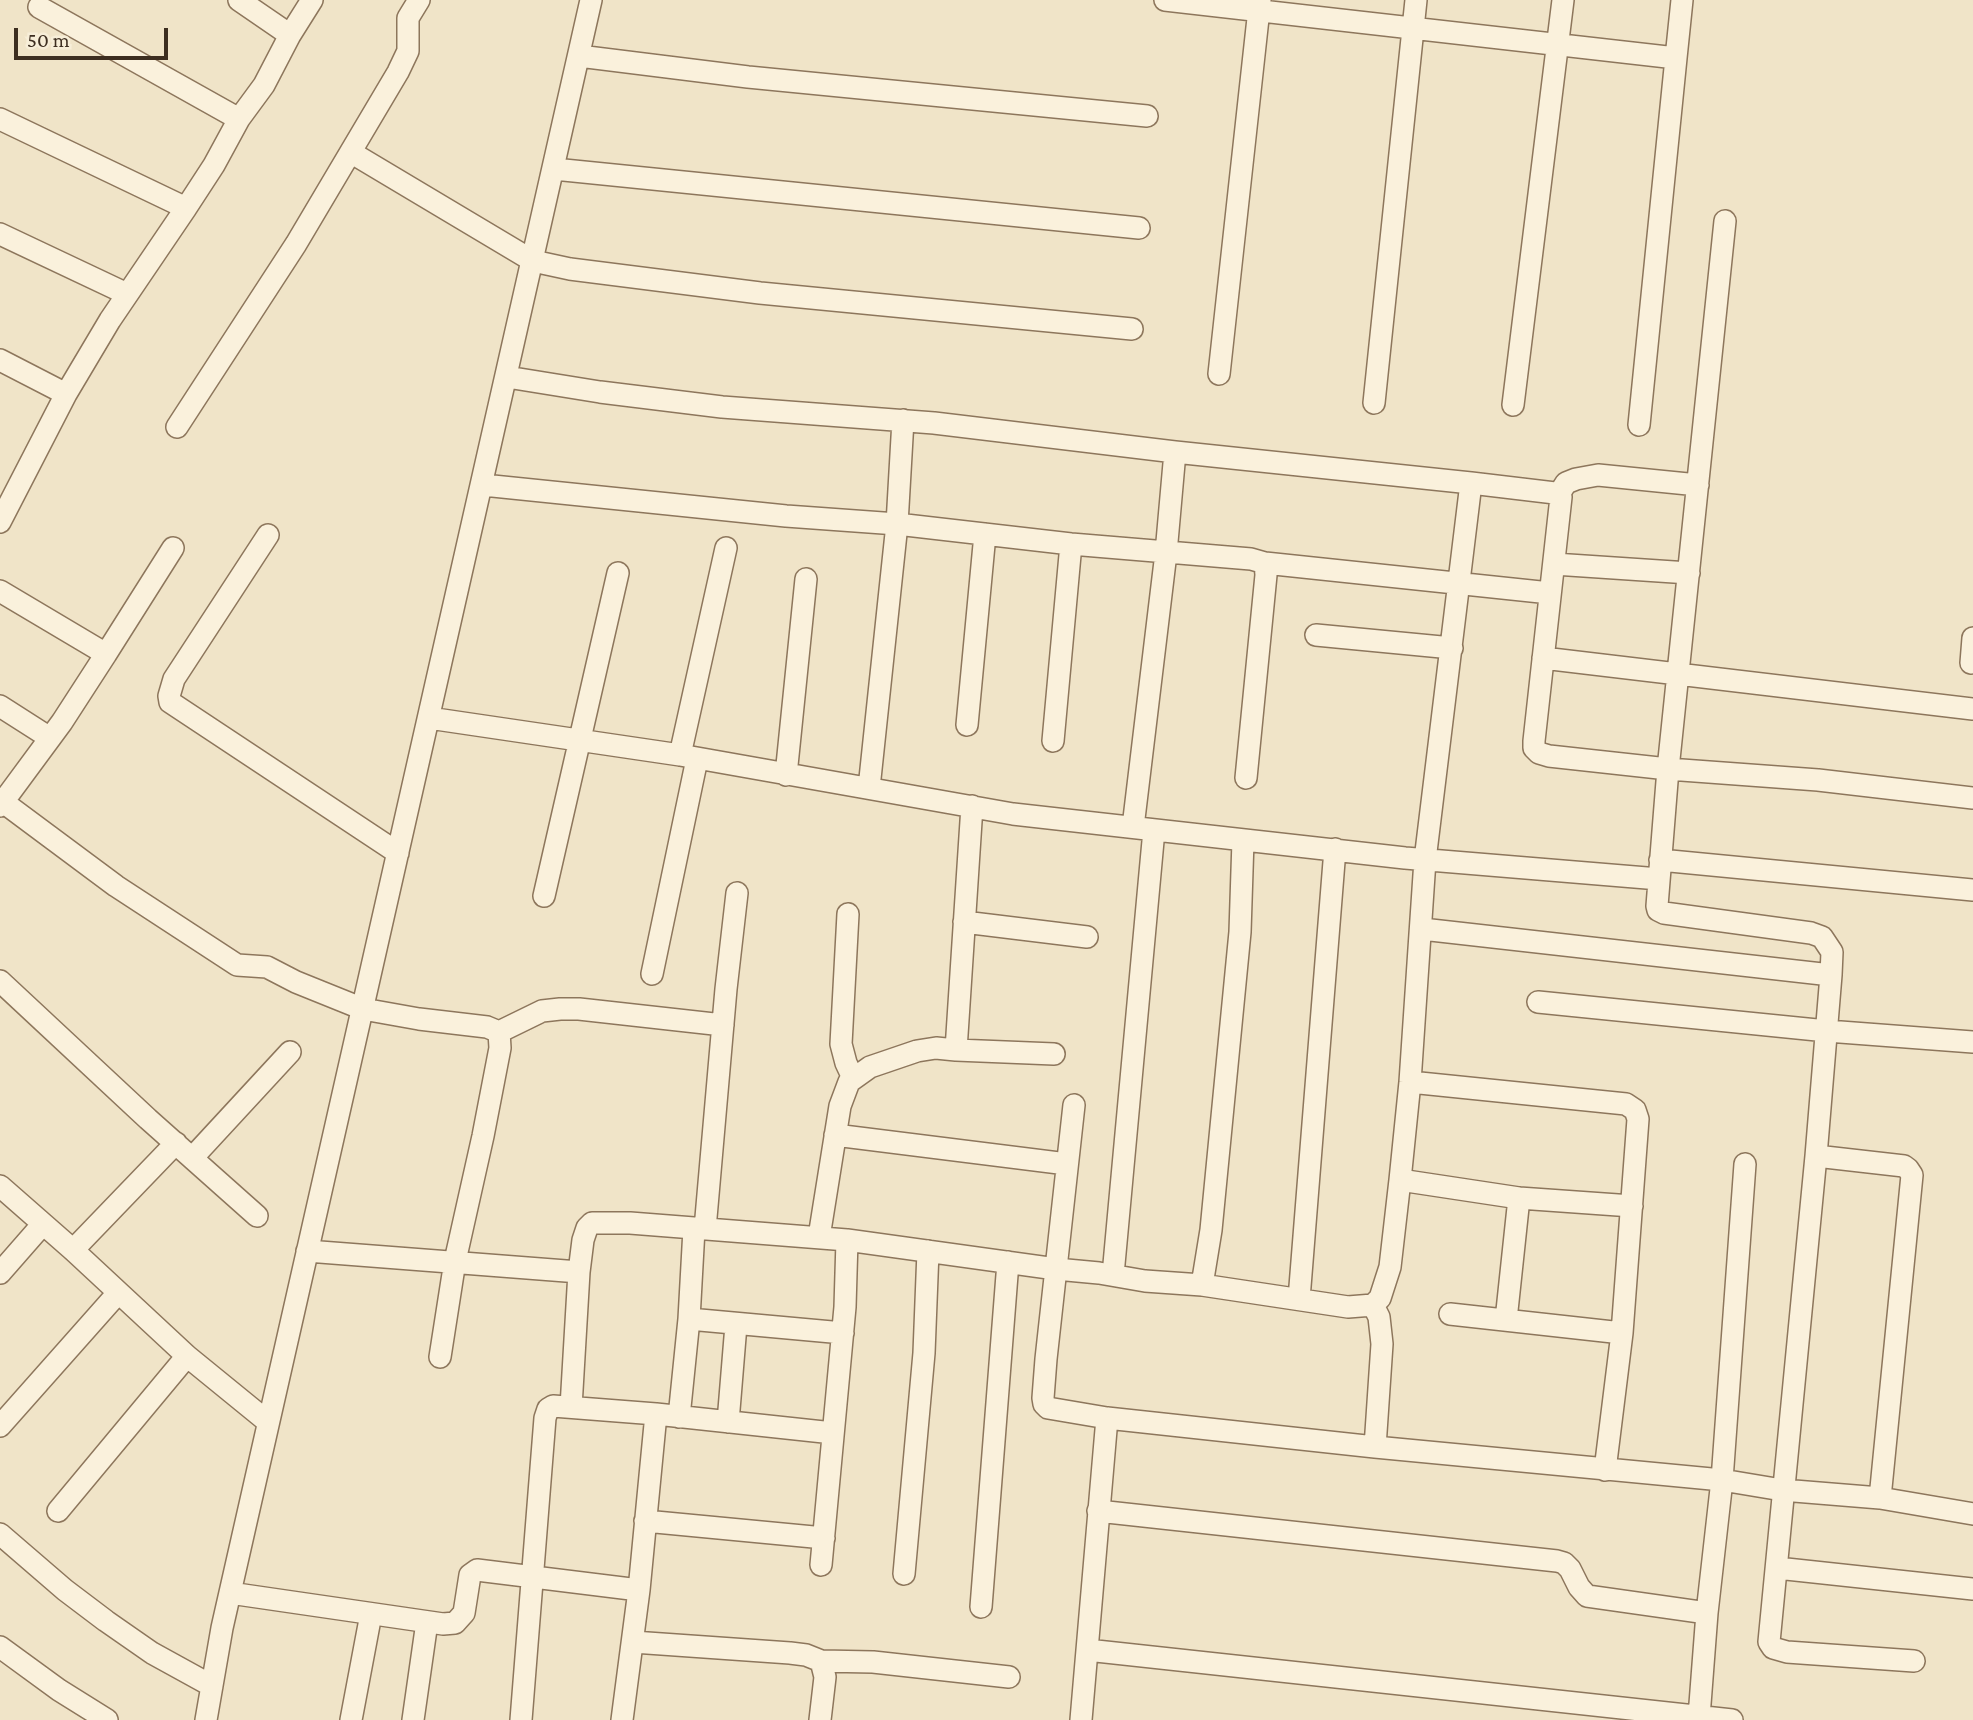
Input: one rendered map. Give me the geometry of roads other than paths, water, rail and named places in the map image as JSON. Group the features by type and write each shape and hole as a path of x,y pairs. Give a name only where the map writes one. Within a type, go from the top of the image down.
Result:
{"street":[{"path":"239,0 290,35"},
{"path":"0,522 66,394 127,294 214,165 239,119 264,85 312,0"},
{"path":"177,427 289,256 352,153 404,61 409,44 408,18 419,0"},
{"path":"1165,0 1260,6 1413,28 1676,58"},
{"path":"1374,403 1416,0"},
{"path":"1513,405 1563,0"},
{"path":"1639,425 1682,0"},
{"path":"205,1720 268,1422 554,169 589,1"},
{"path":"1219,374 1260,6"},
{"path":"39,7 239,119"},
{"path":"579,56 748,77 1147,116"},
{"path":"0,119 186,208"},
{"path":"352,153 533,261 570,269 760,293 1132,329"},
{"path":"554,169 1139,228"},
{"path":"1725,221 1668,769 1657,906 1658,910 1664,912 1811,933 1822,937 1832,952 1816,1156 1769,1642 1773,1648 1787,1652 1914,1661"},
{"path":"0,234 127,294"},
{"path":"0,360 66,394"},
{"path":"507,377 722,407 903,420 1559,494"},
{"path":"869,788 897,524 903,420"},
{"path":"1114,1275 1143,829 1175,452"},
{"path":"1559,494 1566,483 1598,475 1698,485"},
{"path":"571,1407 579,1272 583,1240 592,1223 847,1240 1145,1281 1202,1285 1348,1307 1373,1305 1380,1298 1390,1267 1400,1180 1422,929 1425,860 1471,483"},
{"path":"482,485 786,516 897,524 1071,544 1243,558 1265,563 1550,593"},
{"path":"1559,494 1562,502 1534,741 1536,751 1549,756 1668,769 1818,780 1973,798"},
{"path":"967,725 985,534"},
{"path":"268,535 174,679 170,702 398,853"},
{"path":"1053,741 1071,544"},
{"path":"173,548 50,738 1,804 117,886 237,965 267,967 296,982 363,1009 487,1027 499,1032 542,1011 561,1009 723,1025"},
{"path":"652,974 726,548"},
{"path":"1247,778 1265,563"},
{"path":"1554,564 1689,573"},
{"path":"544,896 618,573"},
{"path":"786,775 806,579"},
{"path":"0,591 106,654"},
{"path":"1316,635 1452,648"},
{"path":"1971,663 1973,638"},
{"path":"1543,658 1973,709"},
{"path":"0,706 50,738"},
{"path":"429,718 689,757 1013,814 1143,829 1425,860 1659,869 1973,890"},
{"path":"956,1050 972,806"},
{"path":"1202,1285 1211,1230 1240,932 1243,840"},
{"path":"1299,1300 1335,849"},
{"path":"680,1417 737,893"},
{"path":"848,915 841,1044 853,1078"},
{"path":"964,922 1087,937"},
{"path":"1422,929 1831,975"},
{"path":"0,981 257,1216"},
{"path":"1538,1002 1827,1031 1973,1042"},
{"path":"440,1357 454,1261 500,1048 499,1032"},
{"path":"819,1237 843,1093 853,1078 870,1067 917,1051 936,1048 1055,1054"},
{"path":"193,1157 290,1052"},
{"path":"1410,1082 1626,1104 1635,1110 1637,1119 1632,1206 1622,1333 1605,1470"},
{"path":"1074,1105 1044,1404 1048,1408 1107,1418 1374,1447 1880,1498 1973,1514"},
{"path":"835,1135 1067,1164"},
{"path":"73,1250 176,1143"},
{"path":"1816,1156 1903,1166 1908,1168 1912,1175 1880,1498"},
{"path":"1699,1717 1722,1480 1745,1164"},
{"path":"1400,1180 1519,1198 1632,1206"},
{"path":"0,1186 187,1356 268,1422"},
{"path":"1506,1320 1519,1198"},
{"path":"0,1273 42,1225"},
{"path":"821,1564 843,1333 847,1240"},
{"path":"307,1251 579,1272"},
{"path":"904,1574 924,1353 928,1251"},
{"path":"981,1607 1007,1262"},
{"path":"0,1426 118,1293"},
{"path":"1373,1305 1379,1317 1382,1344 1374,1447"},
{"path":"1450,1314 1622,1333"},
{"path":"689,1320 843,1333"},
{"path":"728,1422 736,1325"},
{"path":"58,1511 187,1356"},
{"path":"522,1720 546,1413 553,1406 833,1433"},
{"path":"622,1720 639,1590 656,1414"},
{"path":"1081,1720 1107,1418"},
{"path":"1098,1511 1558,1561 1570,1569 1587,1596 1707,1613"},
{"path":"645,1521 824,1538"},
{"path":"0,1534 106,1621 152,1653 212,1686"},
{"path":"1777,1568 1973,1589"},
{"path":"230,1593 449,1624 458,1620 465,1609 468,1581 473,1572 639,1590"},
{"path":"351,1720 371,1614"},
{"path":"413,1720 426,1622"},
{"path":"633,1642 790,1653 821,1661 873,1662 1009,1677"},
{"path":"0,1647 59,1690 107,1720"},
{"path":"1087,1650 1732,1720"},
{"path":"820,1720 825,1677 821,1661"}]}
